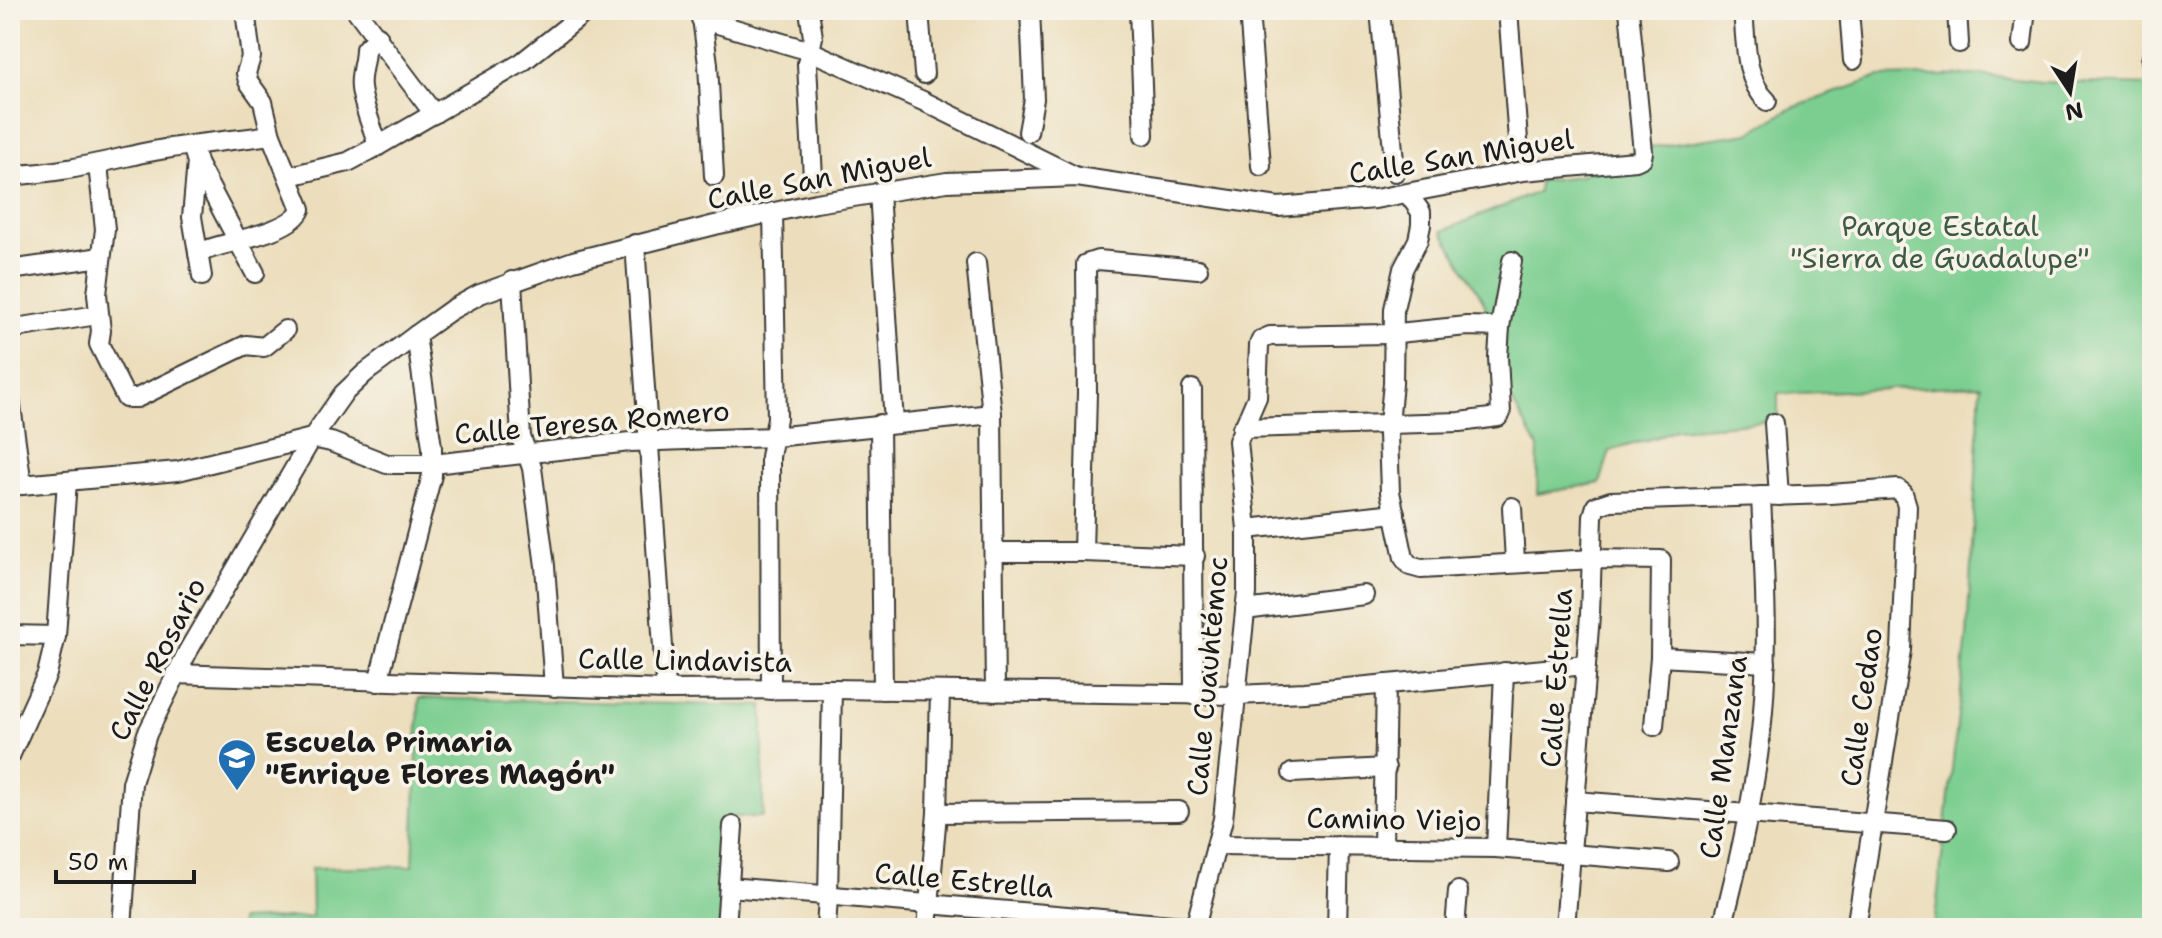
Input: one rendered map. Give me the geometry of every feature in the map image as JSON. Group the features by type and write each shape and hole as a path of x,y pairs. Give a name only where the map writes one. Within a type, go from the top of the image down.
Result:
{"street":[{"path":"198,253 265,232 300,213 300,203 271,135 263,102 248,81 246,73 251,57 245,10"},
{"path":"356,10 434,114"},
{"path":"290,176 348,162 378,146 521,63 588,10"},
{"path":"809,10 813,37 807,64 813,178"},
{"path":"919,10 924,74"},
{"path":"1028,132 1034,99 1030,10"},
{"path":"1139,10 1144,135"},
{"path":"1249,10 1261,166"},
{"path":"1380,10 1395,172"},
{"path":"1508,10 1518,140"},
{"name":"Calle San Miguel","path":"312,438 343,394 365,373 451,310 512,281 635,244 773,212 879,192 970,180 1077,177 1278,207 1408,194 1523,171 1636,161 1643,155 1629,10"},
{"path":"1743,10 1749,66 1755,88 1767,101"},
{"path":"1849,10 1853,60"},
{"path":"1957,10 1959,43"},
{"path":"2022,43 2026,10"},
{"path":"714,176 708,64 701,14 810,51 923,101 1077,177"},
{"path":"378,36 365,49 365,65 360,78 361,92 378,146"},
{"path":"10,175 98,165 142,153 194,154 271,135"},
{"path":"194,154 255,273"},
{"path":"194,154 192,217 202,276"},
{"path":"98,165 105,229 97,294 101,331 99,344 105,361 129,399 159,388 246,345 264,347 285,330"},
{"path":"879,192 887,424 883,690"},
{"path":"1408,194 1421,212 1421,225 1397,290 1389,425 1390,492 1404,558 1410,566 1421,569 1593,559 1661,560 1660,657 1654,726"},
{"path":"771,690 770,457 777,418 773,212"},
{"path":"635,244 666,690"},
{"path":"11,267 101,257"},
{"path":"1083,552 1087,393 1085,267 1088,261 1198,269"},
{"path":"1242,428 1460,422 1498,417 1501,413 1500,327 1512,261"},
{"path":"976,263 992,414 996,552 995,692"},
{"path":"512,281 521,437 532,468 545,566 554,687"},
{"path":"10,329 97,315"},
{"path":"1394,333 1467,326 1500,327"},
{"name":"Calle Cuauhtémoc","path":"1195,927 1223,819 1245,610 1247,529 1237,453 1242,428 1257,397 1259,345 1265,338 1394,333"},
{"path":"378,682 432,475 416,335"},
{"path":"1192,389 1194,695"},
{"path":"10,399 16,485 178,471 312,438"},
{"name":"Calle Teresa Romero","path":"312,438 331,442 387,464 433,464 650,440 774,437 992,414"},
{"name":"Calle Manzana","path":"1722,928 1749,813 1763,713 1774,423"},
{"name":"Calle Rosario","path":"122,928 132,783 147,734 175,674 312,438"},
{"path":"10,756 14,737 47,674 56,636 67,481"},
{"name":"Calle Cedao","path":"1770,496 1898,489 1903,493 1907,506 1901,650 1856,928"},
{"name":"Calle Estrella","path":"1565,928 1596,506 1611,501 1770,496"},
{"path":"1512,507 1515,562"},
{"path":"1247,529 1395,513"},
{"path":"996,552 1195,556"},
{"path":"1245,610 1364,595"},
{"path":"10,635 56,636"},
{"path":"1660,657 1766,663"},
{"name":"Calle Lindavista","path":"175,674 666,690 832,689 1236,695 1305,692 1586,665"},
{"path":"1496,848 1504,672"},
{"path":"1383,846 1386,684"},
{"path":"826,928 832,689"},
{"path":"927,928 937,813 940,691"},
{"path":"1292,773 1386,768"},
{"path":"1575,801 1947,829"},
{"path":"937,813 1179,811"},
{"path":"726,928 733,826"},
{"name":"Camino Viejo","path":"1217,845 1496,848 1669,862"},
{"path":"1337,928 1339,846"},
{"name":"Calle Estrella","path":"729,887 1195,927"},
{"path":"1455,928 1458,891"}],"green space":[{"name":"Parque Estatal \"Sierra de Guadalupe\"","path":"1979,75 2042,82 2152,85 2152,928 1934,928 1967,636 1981,385 1778,394 1778,421 1675,429 1610,451 1600,483 1537,494 1538,447 1504,387 1484,302 1442,231 1538,192 1539,181 1578,176 1645,148 1749,133 1792,108 1879,77"},
{"path":"419,698 763,706 763,817 733,817 719,928 240,928 240,920 312,917 311,868 413,866"}],"place":[{"name":"Escuela Primaria \"Enrique Flores Magón\"","path":"237,792"}]}
